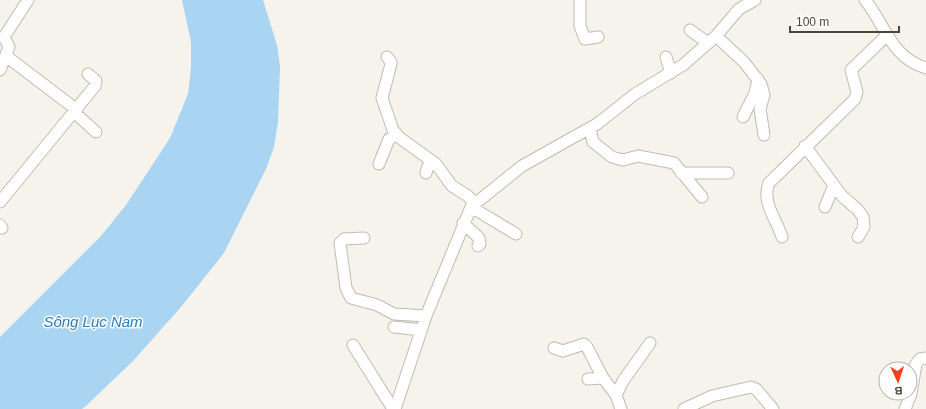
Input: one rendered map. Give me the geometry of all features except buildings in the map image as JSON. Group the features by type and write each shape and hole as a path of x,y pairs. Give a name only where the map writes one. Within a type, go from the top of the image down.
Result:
{"street":[{"path":"0,70 9,47 2,35 28,0"},
{"path":"580,0 580,26 584,39 598,37"},
{"path":"394,409 426,316 463,223 473,205 532,160 590,129 635,94 671,72 712,39 739,5 755,0"},
{"path":"865,0 876,16 886,36 911,61 926,68"},
{"path":"690,30 712,39 744,62 758,79 763,88 764,95 760,109 764,135"},
{"path":"782,237 780,229 769,209 768,185 805,146 855,99 857,92 851,70 886,36"},
{"path":"6,56 76,112 96,132"},
{"path":"666,57 671,72"},
{"path":"387,58 391,64 382,98 396,135 436,164 452,186 468,196 473,205 516,234"},
{"path":"0,202 76,112 96,84 88,74"},
{"path":"743,117 755,93 758,79"},
{"path":"590,129 593,142 607,155 623,160 638,156 674,163 702,197"},
{"path":"379,164 389,139 396,135"},
{"path":"805,146 834,185 863,218 864,227 858,236"},
{"path":"426,173 428,166 436,164"},
{"path":"681,173 728,173"},
{"path":"825,207 834,185"},
{"path":"463,223 479,238 480,244 478,246"},
{"path":"364,238 344,238 340,243 346,288 349,295 355,300 377,305 394,314 426,316"},
{"path":"394,327 421,330"},
{"path":"616,395 623,380 650,343"},
{"path":"353,345 394,409"},
{"path":"554,348 563,351 581,345 586,345 603,378 616,395 621,409"},
{"path":"905,409 910,394 916,364 920,359 926,358"},
{"path":"588,379 603,378"},
{"path":"684,409 712,396 751,387 756,389 773,409"}],"water":[{"name":"Sông Lục Nam","path":"182,0 263,0 277,45 280,66 278,122 274,147 266,169 224,253 181,307 133,361 88,404 82,409 0,409 0,337 101,236 126,205 170,138 188,94 191,68 191,42"}]}
